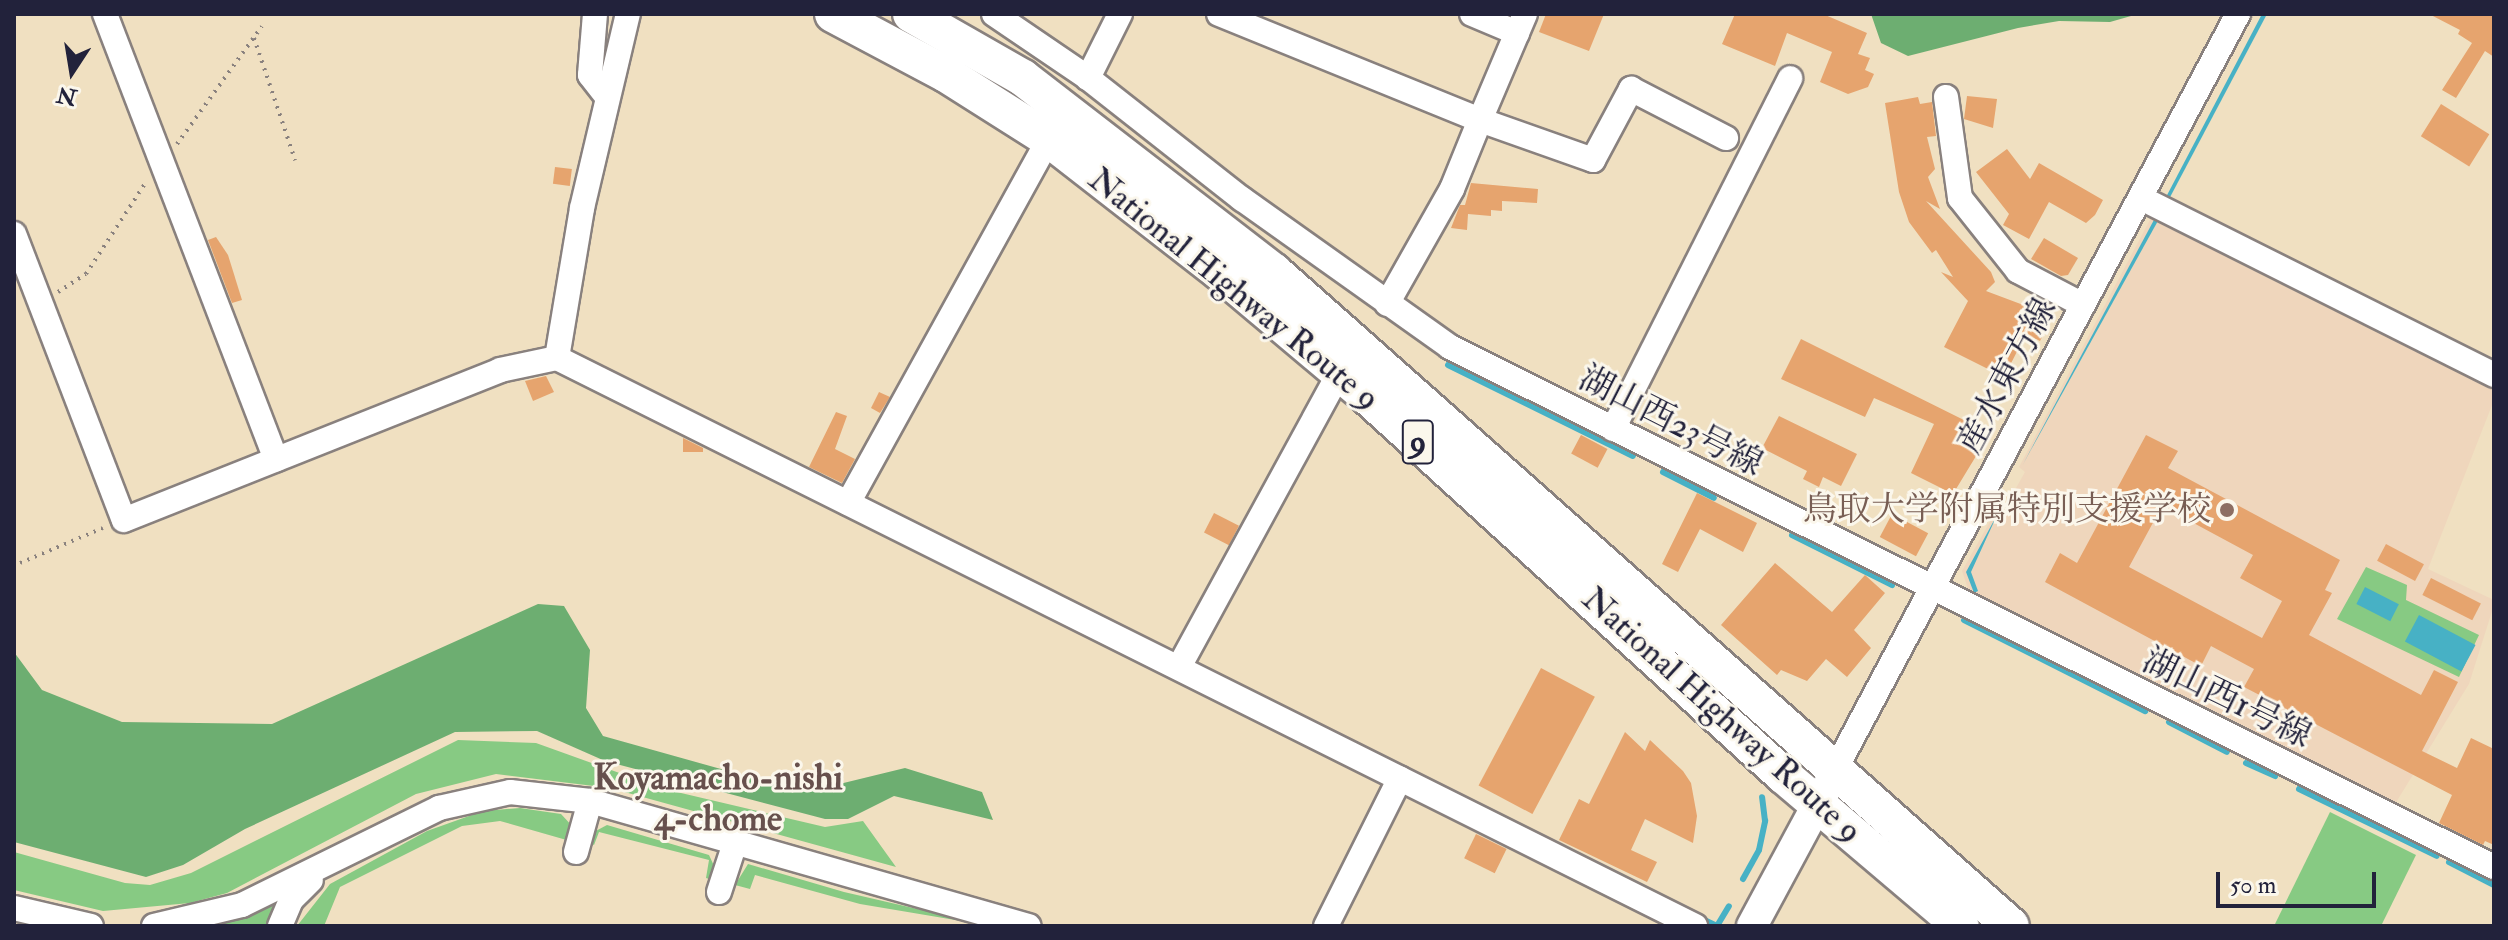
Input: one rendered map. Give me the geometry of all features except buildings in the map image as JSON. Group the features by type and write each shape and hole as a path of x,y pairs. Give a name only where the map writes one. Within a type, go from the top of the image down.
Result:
{"highway":[{"name":"National Highway Route 9","path":"833,14 946,74 1049,139 1221,273 1961,926"},
{"name":"National Highway Route 9","path":"911,14 1023,78 1274,272 2011,926"}],"main road":[{"path":"1752,926 1835,770"}],"street":[{"path":"105,14 276,459"},
{"path":"595,14 590,75 607,97"},
{"path":"557,358 607,97 628,14"},
{"name":"湖山西23号線","path":"994,14 1088,78 1387,304 1450,347 1930,590"},
{"path":"1088,78 1120,14"},
{"path":"1219,14 1480,120 1593,160 1631,89 1726,138"},
{"path":"1387,304 1452,189 1521,23 1472,14"},
{"name":"産水東方線","path":"1835,770 2238,14"},
{"path":"1613,429 1790,78"},
{"path":"1946,97 1960,198 2018,271 2083,305"},
{"path":"848,503 1049,139"},
{"path":"2141,198 2494,375"},
{"path":"14,234 124,520 500,370 557,358 1695,926"},
{"path":"1179,667 1339,374"},
{"name":"湖山西1号線","path":"1930,590 2494,867"},
{"path":"1326,926 1400,778"},
{"path":"154,926 222,912 328,866 425,814 470,798 523,792 590,801 1029,926"},
{"path":"576,852 590,801"},
{"path":"719,892 735,843"},
{"path":"280,926 291,900 328,866"},
{"path":"14,908 91,926"}],"path":[{"path":"40,303 86,274 139,189 163,163 262,26"},
{"path":"254,38 295,160"},
{"path":"20,563 124,520"}],"shaded area":[{"name":"鳥取大学附属特別支援学校","path":"2153,214 2494,384 2494,400 2428,569 2494,600 2494,605 2469,684 2395,804 1970,595 1962,571 1997,509 2003,511 2025,472 2019,467"}],"green space":[{"path":"1871,14 2138,14 2110,22 2059,21 2018,28 1908,56 1881,43"},
{"path":"2366,567 2407,585 2406,600 2479,635 2459,677 2337,619"},
{"path":"538,604 564,606 590,650 586,708 603,736 753,778 823,788 905,768 982,792 993,820 894,796 848,819 825,819 605,761 537,731 455,732 245,829 183,865 146,877 14,842 14,652 42,690 122,722 272,724"},
{"path":"458,740 536,743 664,789 825,827 863,821 896,867 610,788 496,774 416,794 227,893 190,903 103,911 14,890 14,852 125,883 150,885 191,873"},
{"path":"520,808 561,814 574,828 570,841 500,821 462,826 340,887 324,926 297,926 330,884 427,831 483,811"},
{"path":"2330,812 2416,855 2381,926 2274,926"},
{"path":"607,825 709,855 715,868 712,880 706,878 709,860 599,832 594,845 590,843 592,833"},
{"path":"748,864 844,892 991,926 860,904 755,875 750,889 735,885"},
{"path":"274,901 277,905 267,926 207,926"}],"water":[{"path":"2262,14 2267,14 2168,201 2165,199"},
{"path":"2155,218 2159,219 2022,466"},
{"path":"1998,513 1971,572 1978,591 1974,593 1966,572"},
{"path":"2365,587 2399,604 2390,621 2356,604"},
{"path":"2419,615 2476,645 2461,672 2405,641"}],"waterway":[{"path":"1448,365 1633,456"},
{"path":"1663,472 1714,498"},
{"path":"1792,535 1892,585"},
{"path":"1964,620 2145,711"},
{"path":"2169,722 2227,752"},
{"path":"2246,763 2275,776"},
{"path":"2299,789 2437,856"},
{"path":"1743,879 1759,850 1765,821 1762,797"},
{"path":"2449,862 2494,885"},
{"path":"1698,917 1717,926 1729,906"}],"place":[{"name":"鳥取大学附属特別支援学校","path":"2227,510"}],"district":[{"name":"Koyamacho-nishi 4-chome","path":"718,798"}]}
